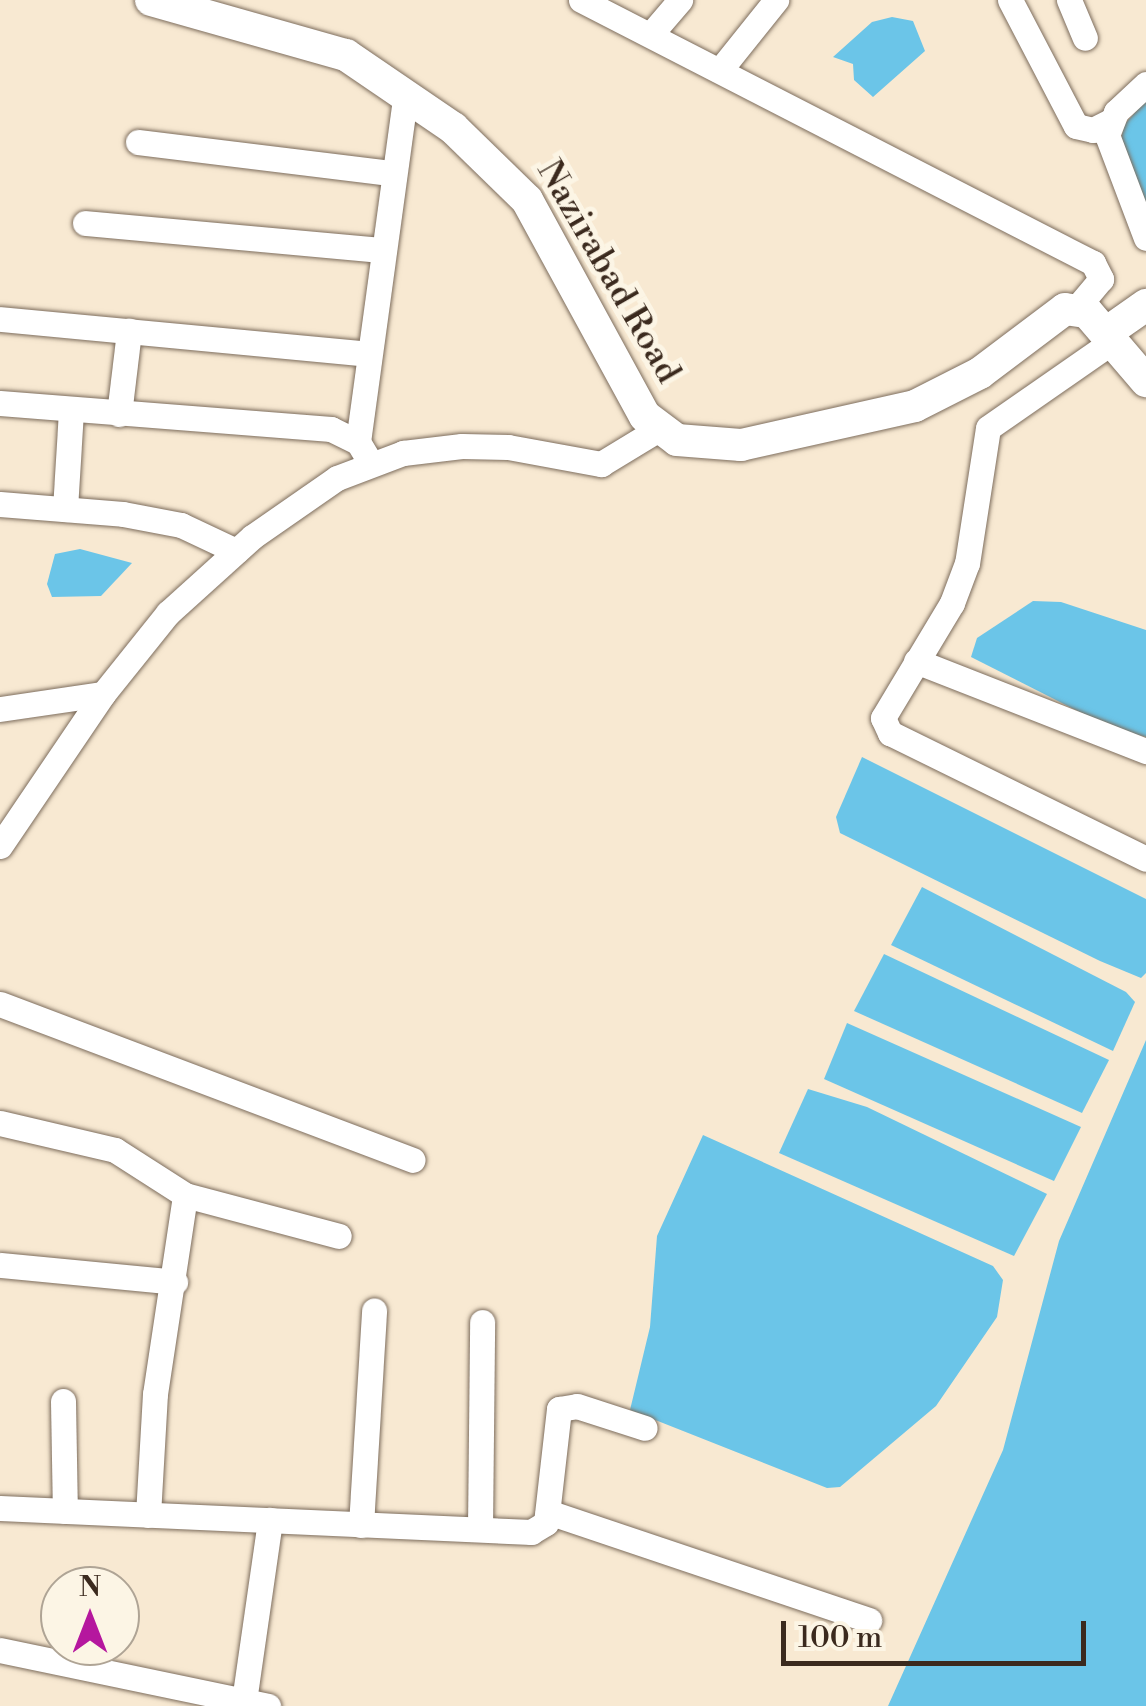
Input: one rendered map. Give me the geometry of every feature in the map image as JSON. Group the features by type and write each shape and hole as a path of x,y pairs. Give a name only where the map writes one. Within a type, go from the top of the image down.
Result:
{"main road":[{"name":"Nazirabad Road","path":"152,0 346,55 406,93 500,168 527,200 657,430 676,440 741,445 864,421 946,392 980,374 1050,316 1096,324 1146,305"},
{"path":"1096,324 1146,381"}],"street":[{"path":"581,0 1093,263 1101,279 1096,324 988,428 967,563 883,718 890,733 1146,858"},
{"path":"651,34 680,0"},
{"path":"720,70 776,0"},
{"path":"1010,0 1076,126 1094,130 1112,122 1146,84"},
{"path":"1069,0 1085,38"},
{"path":"364,452 368,354 380,250 406,93"},
{"path":"1112,122 1108,148 1146,238"},
{"path":"138,142 392,173"},
{"path":"85,223 380,250"},
{"path":"0,318 368,354"},
{"path":"119,414 129,331"},
{"path":"0,403 331,429 364,452"},
{"path":"66,509 71,410"},
{"path":"0,846 102,694 168,613 236,550 364,452 462,446 622,456 657,430"},
{"path":"0,504 180,525 236,550"},
{"path":"916,660 1146,750"},
{"path":"0,709 102,694"},
{"path":"0,1004 412,1160"},
{"path":"0,1124 115,1150 185,1195 339,1236"},
{"path":"148,1515 155,1394 185,1195"},
{"path":"0,1266 174,1282"},
{"path":"361,1525 374,1310"},
{"path":"480,1529 482,1322"},
{"path":"63,1401 65,1510"},
{"path":"0,1508 542,1530 548,1512 559,1409 578,1406 645,1428"},
{"path":"548,1512 869,1620"},
{"path":"0,1650 256,1704 270,1520"}],"water":[{"path":"892,17 913,21 925,51 873,97 854,80 853,64 833,57 872,22"},
{"path":"1146,100 1146,217 1120,145 1124,125"},
{"path":"80,549 132,563 101,596 52,597 47,584 55,554"},
{"path":"1033,601 1061,602 1146,630 1146,737 1113,729 971,657 977,638"},
{"path":"862,757 1146,899 1146,973 1141,978 1100,961 840,833 836,817"},
{"path":"922,887 1126,992 1135,1002 1113,1051 891,945"},
{"path":"884,954 1109,1060 1082,1113 854,1011"},
{"path":"847,1023 1081,1127 1054,1181 824,1079"},
{"path":"1146,1040 1146,1706 888,1706 1003,1450 1059,1241"},
{"path":"808,1089 867,1107 1047,1194 1014,1256 779,1153"},
{"path":"703,1135 993,1266 1003,1280 997,1317 936,1406 840,1487 827,1488 630,1410 650,1327 657,1236"}]}
